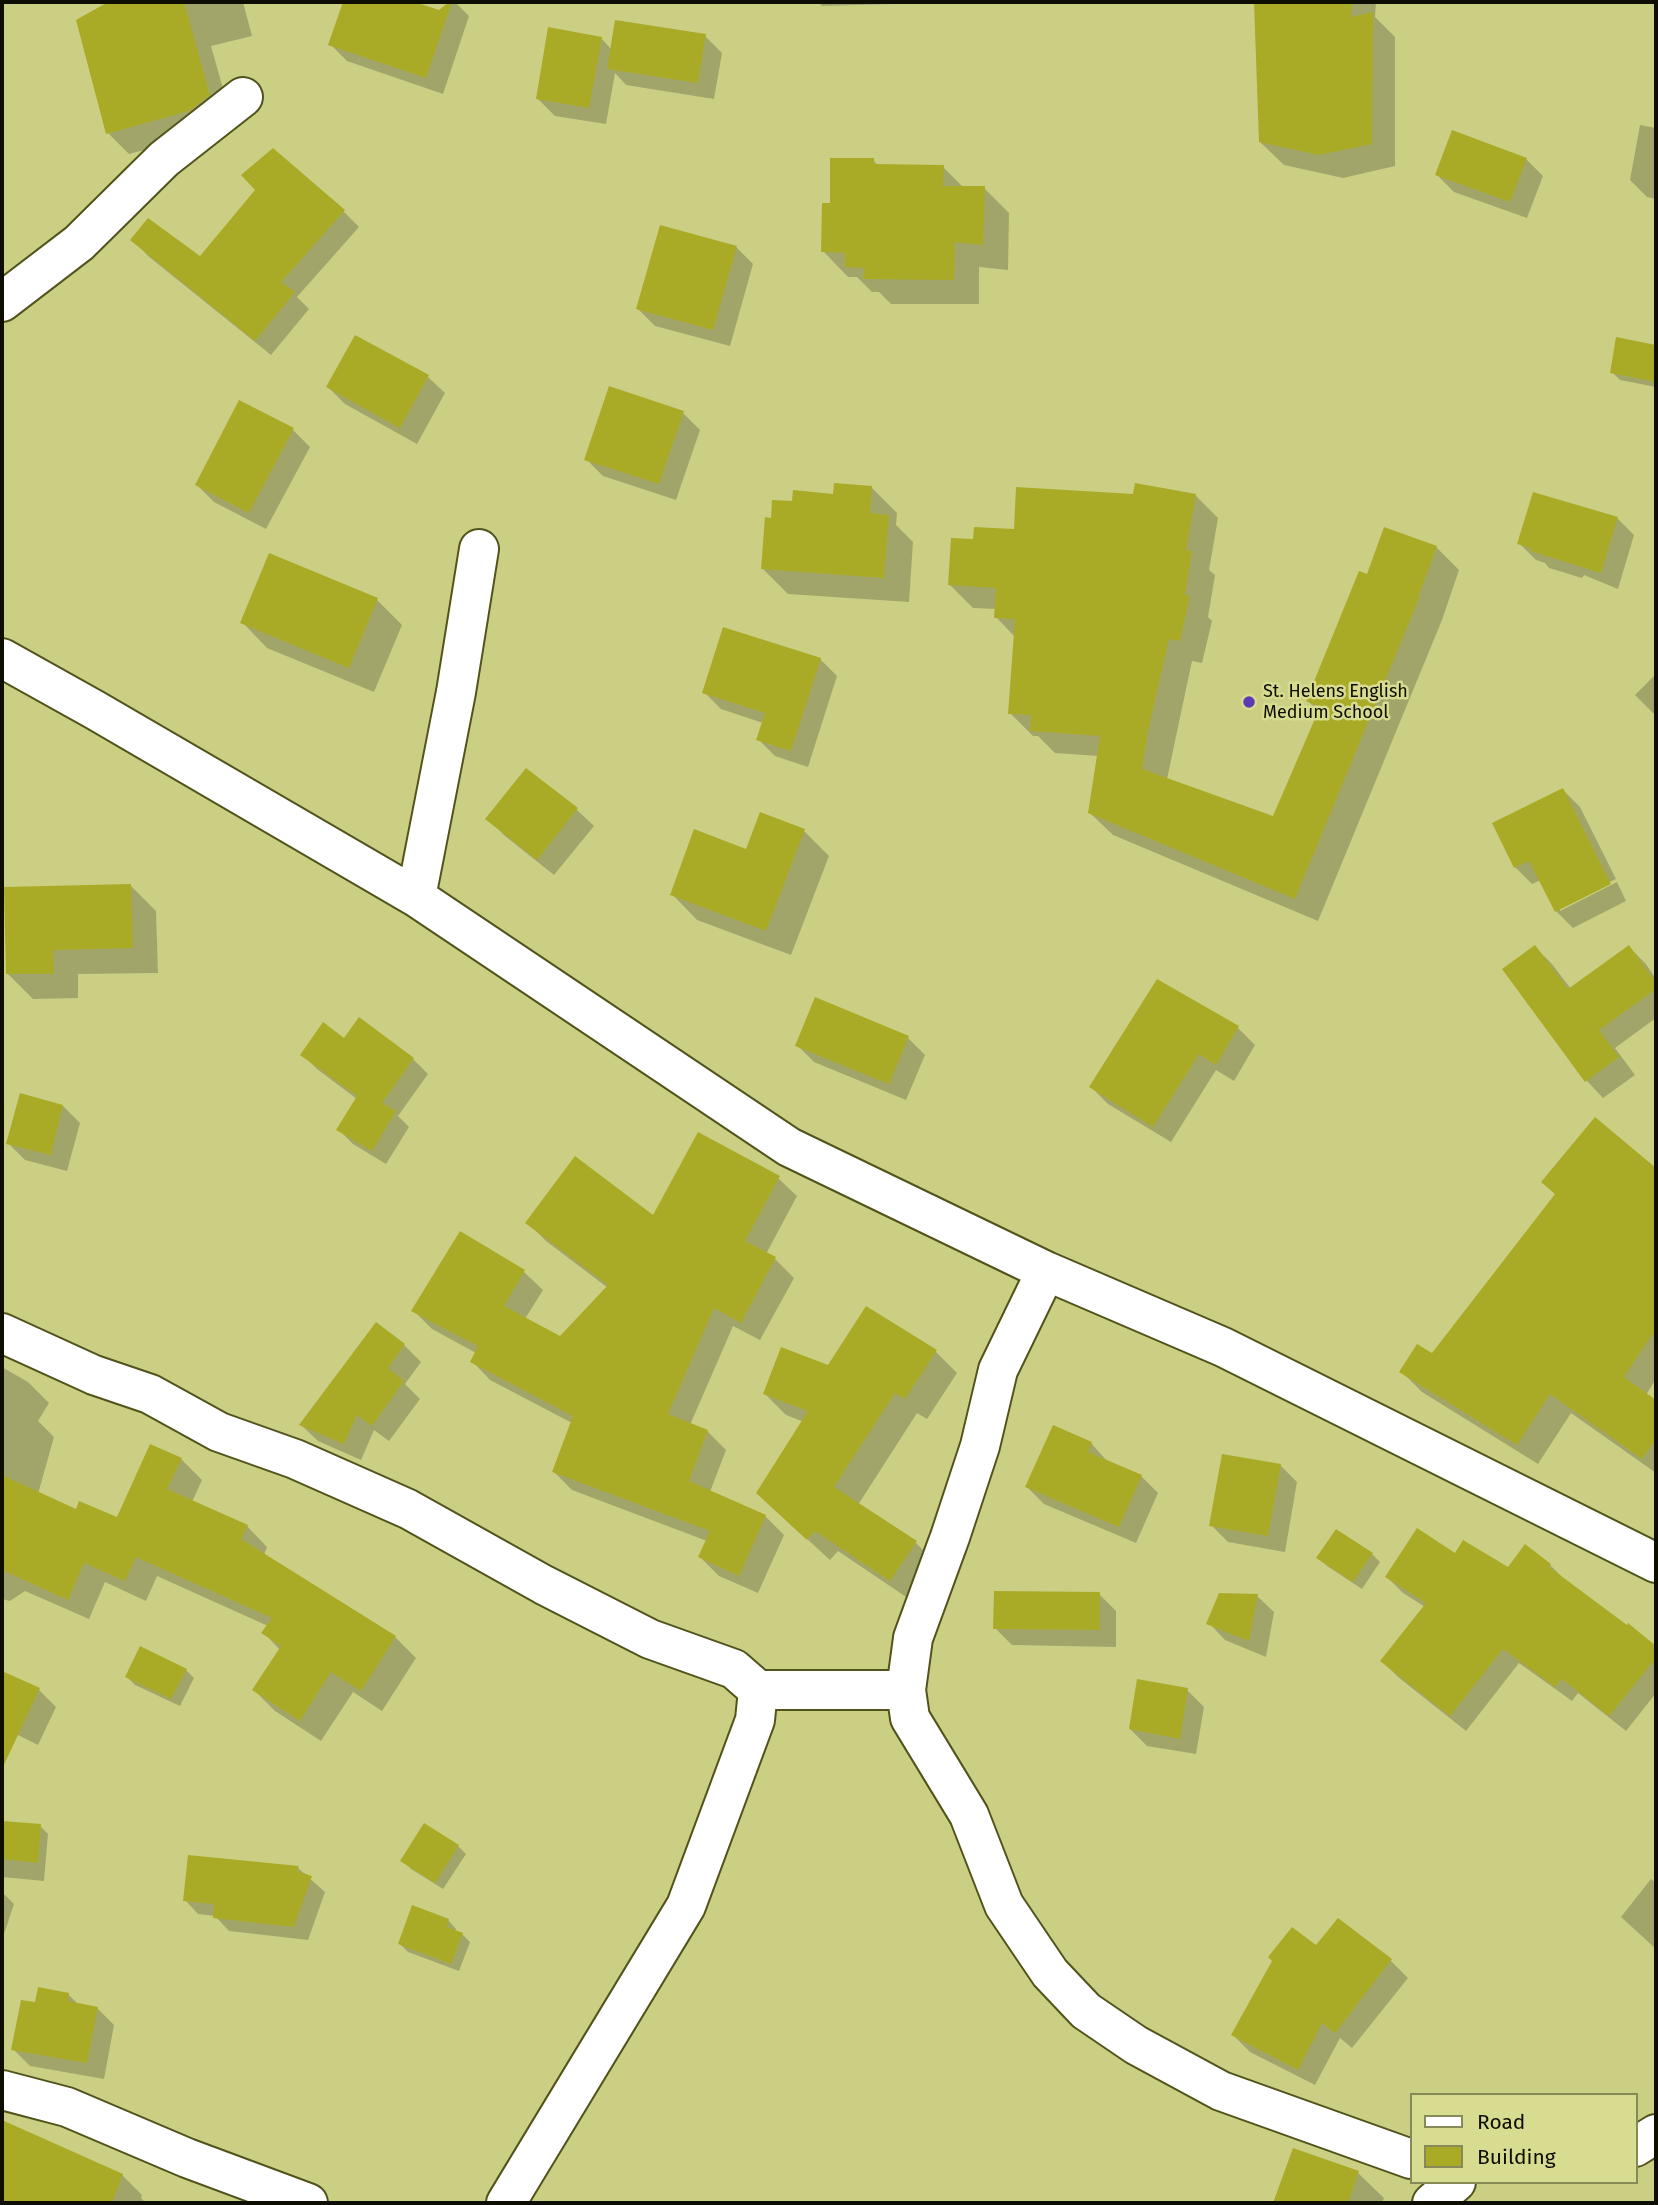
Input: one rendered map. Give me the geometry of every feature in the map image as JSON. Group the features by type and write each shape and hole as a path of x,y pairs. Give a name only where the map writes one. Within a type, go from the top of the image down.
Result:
{"street":[{"path":"2,302 79,243 164,159 243,97"},
{"path":"416,897 456,692 479,549"},
{"path":"2,658 416,897 789,1147 1046,1271 1223,1347 1656,1563"},
{"path":"1046,1271 998,1370 980,1446 913,1638 906,1690 909,1718 969,1815 1004,1905 1049,1973 1086,2011 1136,2045 1221,2091 1410,2158"},
{"path":"2,1333 94,1375 150,1394 219,1432 295,1459 408,1509 544,1585 650,1639 734,1669 758,1690 906,1690"},
{"path":"506,2203 686,1906 755,1720 758,1690"},
{"path":"2,2090 67,2107 187,2158 309,2203"},
{"path":"1637,2146 1656,2134"},
{"path":"1432,2203 1454,2184"}],"building":[{"path":"108,2 184,2 210,95 189,111 106,134 76,20"},
{"path":"343,2 415,2 439,10 452,2 426,78 328,45"},
{"path":"1254,2 1352,2 1351,17 1373,12 1372,144 1319,155 1259,142"},
{"path":"615,20 706,34 698,83 607,69"},
{"path":"548,27 602,37 589,108 536,99"},
{"path":"1452,130 1527,158 1510,202 1435,175"},
{"path":"273,148 345,210 281,282 295,292 255,341 130,240 148,218 200,256 255,190 241,175"},
{"path":"830,158 874,158 874,164 944,165 943,186 985,186 983,245 955,242 954,280 863,279 864,268 845,267 845,253 821,252 822,203 830,203"},
{"path":"660,225 737,246 713,330 636,309"},
{"path":"355,335 429,375 400,428 326,387"},
{"path":"1616,337 1656,345 1656,382 1610,373"},
{"path":"609,386 684,411 659,484 584,460"},
{"path":"239,400 294,428 249,513 195,485"},
{"path":"834,483 872,486 870,513 889,515 884,578 761,569 765,517 771,518 772,500 792,501 793,490 833,494"},
{"path":"1135,483 1196,494 1186,550 1192,551 1185,595 1190,596 1180,641 1169,639 1142,769 1273,816 1320,707 1306,701 1359,571 1367,574 1384,527 1437,546 1420,596 1295,899 1088,813 1100,736 1030,731 1031,715 1008,714 1015,619 994,618 996,588 948,585 951,538 973,539 974,527 1014,529 1016,487 1133,494"},
{"path":"1533,492 1618,517 1601,573 1530,551 1531,548 1517,544"},
{"path":"269,553 378,598 349,668 240,623"},
{"path":"723,627 821,658 791,751 756,740 765,713 702,693"},
{"path":"526,768 578,808 537,860 485,819"},
{"path":"1563,788 1611,884 1555,912 1529,861 1514,868 1492,823"},
{"path":"760,812 805,829 766,931 670,895 694,829 746,849"},
{"path":"131,884 133,948 53,950 54,974 6,974 4,887"},
{"path":"1535,945 1568,989 1629,945 1656,983 1656,989 1599,1030 1619,1057 1585,1082 1502,969"},
{"path":"1157,979 1239,1026 1216,1065 1199,1054 1153,1127 1089,1087"},
{"path":"815,997 909,1036 889,1084 795,1046"},
{"path":"359,1017 414,1058 382,1103 396,1111 372,1151 336,1130 357,1096 300,1055 323,1022 344,1038"},
{"path":"20,1093 63,1105 51,1155 6,1144"},
{"path":"1595,1117 1656,1168 1656,1329 1624,1377 1656,1400 1656,1439 1642,1459 1550,1394 1517,1445 1399,1372 1417,1344 1432,1353 1555,1194 1541,1182"},
{"path":"698,1132 780,1176 745,1241 776,1257 741,1323 714,1308 668,1414 708,1430 689,1481 766,1515 739,1576 698,1557 710,1531 552,1472 573,1416 470,1362 478,1346 411,1311 460,1231 525,1270 504,1306 560,1336 608,1285 525,1223 575,1156 653,1215"},
{"path":"866,1306 937,1350 905,1399 895,1393 834,1487 917,1541 890,1581 815,1531 807,1540 756,1493 808,1411 763,1394 781,1347 828,1365"},
{"path":"376,1322 405,1344 388,1368 404,1381 372,1426 357,1415 344,1444 299,1425"},
{"path":"1053,1425 1092,1442 1088,1452 1142,1475 1119,1527 1025,1487"},
{"path":"150,1444 182,1458 167,1489 248,1525 241,1539 396,1636 361,1691 331,1672 300,1721 252,1690 281,1646 261,1633 272,1618 136,1557 125,1581 84,1563 68,1600 2,1570 2,1475 76,1509 79,1501 117,1517"},
{"path":"1222,1454 1281,1464 1268,1536 1209,1526"},
{"path":"1417,1528 1455,1553 1463,1540 1508,1567 1525,1544 1551,1564 1549,1567 1656,1646 1656,1658 1609,1716 1562,1679 1555,1687 1503,1649 1450,1716 1380,1661 1426,1603 1385,1577"},
{"path":"1336,1529 1373,1553 1353,1582 1316,1558"},
{"path":"994,1591 1100,1592 1100,1630 993,1629"},
{"path":"1219,1593 1258,1594 1249,1641 1206,1624"},
{"path":"140,1646 187,1669 171,1699 125,1677"},
{"path":"2,1671 40,1688 2,1769"},
{"path":"1137,1679 1188,1688 1180,1739 1129,1729"},
{"path":"2,1821 41,1824 38,1863 2,1859"},
{"path":"424,1823 459,1845 435,1883 400,1861"},
{"path":"188,1855 299,1866 297,1871 312,1876 294,1927 213,1918 214,1904 183,1901"},
{"path":"412,1905 449,1919 447,1927 463,1933 451,1964 398,1944"},
{"path":"1338,1918 1392,1959 1335,2033 1322,2023 1298,2070 1231,2035 1272,1961 1268,1957 1292,1927 1316,1945"},
{"path":"38,1987 69,1993 68,2001 98,2007 87,2063 11,2050 21,2000 35,2002"},
{"path":"2,2120 123,2174 112,2203 2,2203"},
{"path":"1293,2148 1359,2171 1348,2203 1273,2203"}],"place":[{"name":"St. Helens English Medium School","path":"1249,702"}]}
